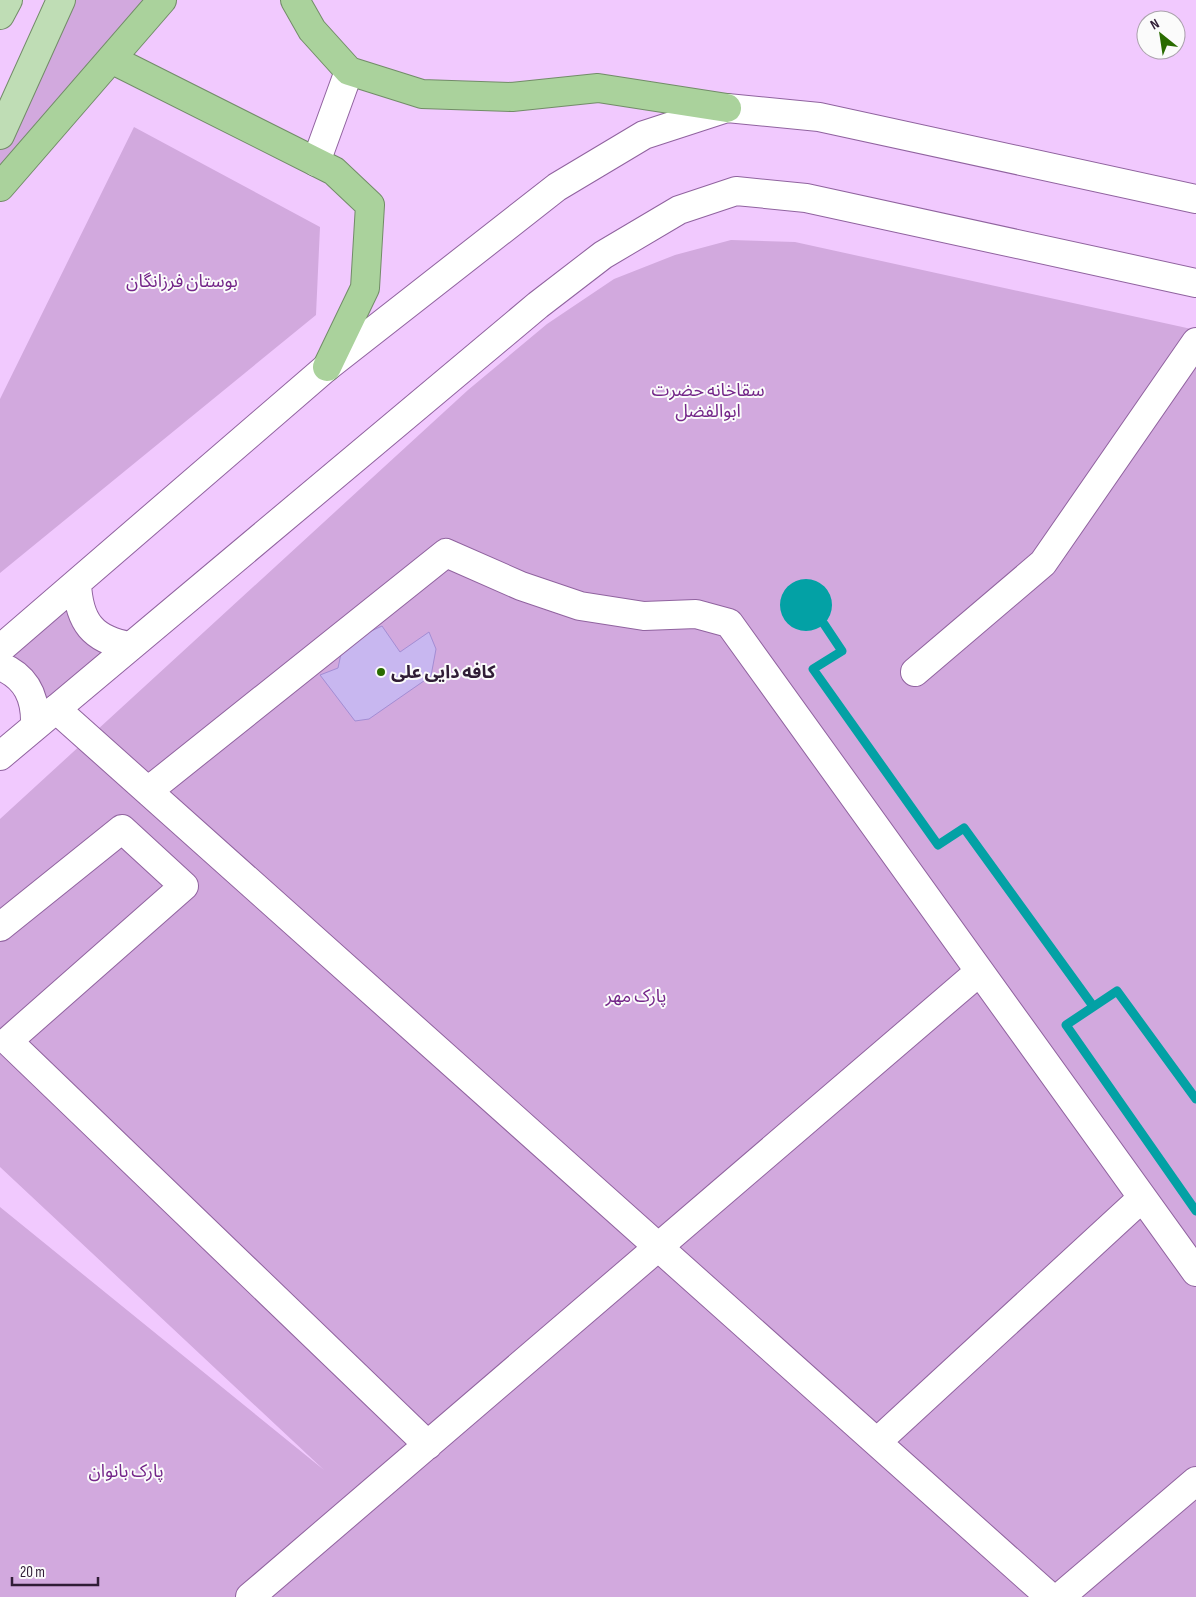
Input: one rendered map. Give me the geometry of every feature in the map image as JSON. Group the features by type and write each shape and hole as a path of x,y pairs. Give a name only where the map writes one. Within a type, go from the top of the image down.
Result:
{"highway":[{"path":"0,187 162,0"},
{"path":"295,0 312,30 349,71 422,94 512,98 598,88 727,108"},
{"path":"111,59 334,171 370,205 365,288 327,366"}],"main road":[{"path":"0,16 8,0"},
{"path":"0,136 61,0"}],"street":[{"path":"316,162 349,71"},
{"path":"0,649 78,584 327,366 557,187 644,135 727,108 819,117 1196,199"},
{"path":"0,756 538,305 603,255 679,210 736,191 806,198 1196,283"},
{"path":"915,672 1043,563 1196,342"},
{"path":"148,791 446,553 521,586 580,606 644,616 696,614 729,624 1196,1272"},
{"path":"78,584 78,603 85,620 96,634 112,643 130,646"},
{"path":"0,666 18,676 30,690 36,708 45,718 148,791 1050,1597"},
{"path":"0,927 122,829 184,886 4,1045 428,1445"},
{"path":"259,1595 428,1445 660,1248 979,972"},
{"path":"877,1442 1142,1198"},
{"path":"1060,1597 1196,1481"}],"green space":[{"path":"66,0 161,0 0,186 0,142"},
{"name":"بوستان فرزانگان","path":"134,127 320,227 316,315 0,573 0,399"},
{"name":"پارک مهر","path":"731,240 795,242 1196,330 1196,1597 0,1597 0,1207 324,1470 0,1167 0,819 468,390 547,324 614,279 675,255"},
{"path":"76,587 111,645 36,725 0,650"}],"shaded area":[{"path":"806,579 816,581 824,587 830,595 832,605 830,615 824,623 816,629 806,631 796,629 788,623 782,615 780,605 782,595 788,587 796,581"}],"building":[{"name":"کافه دایی علی","path":"382,626 400,652 429,632 436,649 431,676 369,719 355,721 320,675 338,668 343,644"}],"waterway":[{"path":"824,624 842,651 813,669 938,845 964,828 1093,1006"},
{"path":"1196,1099 1117,991 1066,1025 1196,1211"}],"place":[{"name":"کافه دایی علی","path":"381,672"}],"park label":[{"name":"سقاخانه حضرت ابوالفضل","path":"708,400"},
{"name":"پارک بانوان","path":"126,1471"}]}
